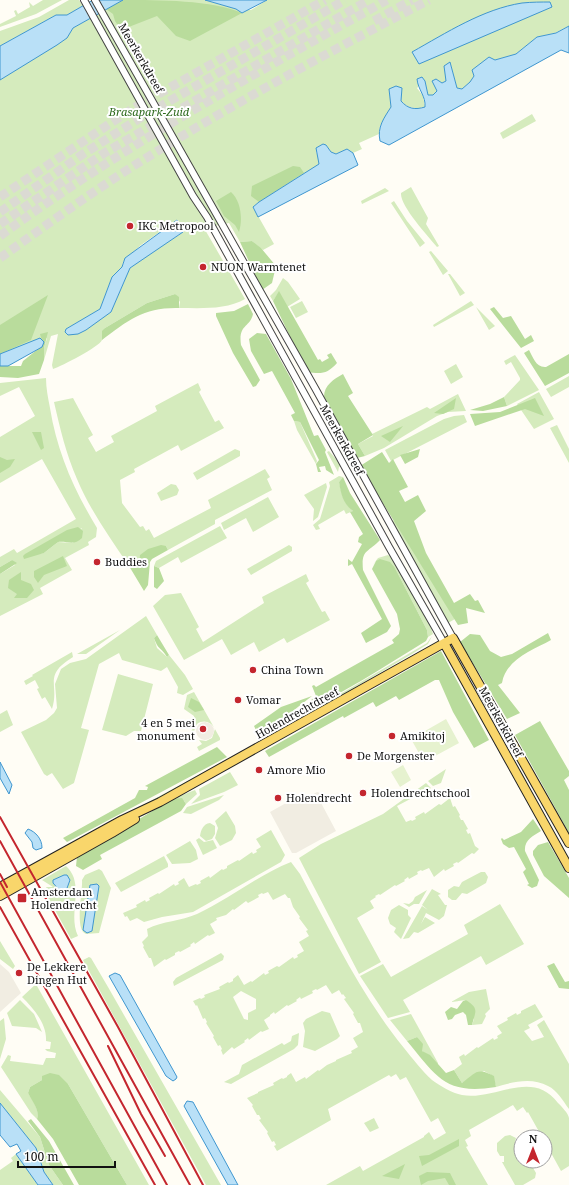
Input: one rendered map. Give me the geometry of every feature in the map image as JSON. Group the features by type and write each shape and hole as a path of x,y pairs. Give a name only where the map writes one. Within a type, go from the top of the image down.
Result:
{"main road":[{"name":"Holendrechtdreef","path":"12,885 112,833 160,802 453,638"},
{"name":"Meerkerkdreef","path":"453,638 569,843"},
{"name":"Meerkerkdreef","path":"444,643 569,868"},
{"path":"0,888 12,885"},
{"path":"0,896 12,885"}],"street":[{"name":"Meerkerkdreef","path":"84,0 193,196 207,217 385,540 444,643"},
{"name":"Meerkerkdreef","path":"95,0 315,388 453,638"}],"green space":[{"path":"43,0 62,0 36,14 0,27 0,24 16,16 14,11 16,10 18,14 30,7 29,2 33,6"},
{"path":"69,0 79,0 83,6 67,15 56,15 0,46 0,31 39,17"},
{"name":"Brasapark-Zuid","path":"123,0 205,0 236,9 251,10 267,0 569,0 569,26 555,33 537,37 516,54 495,60 474,76 462,89 457,88 450,62 446,81 442,83 436,79 437,91 433,95 428,95 425,81 417,88 423,96 425,107 409,107 389,89 391,107 380,126 379,134 359,143 362,149 353,153 347,149 336,154 331,152 326,145 316,152 320,159 320,164 253,207 274,244 263,250 252,241 240,242 229,223 204,228 245,299 238,303 222,307 179,308 180,302 175,294 147,303 105,328 102,340 94,347 53,369 52,365 58,334 51,336 44,360 44,348 47,338 0,354 0,80 67,37 73,28","holes":["177,220 179,235 142,258 130,268 111,312 86,329 68,335 65,332 66,329 100,309 112,277 122,267 123,262 141,245"]},
{"path":"123,0 201,3 216,5 242,13 190,41 176,36 157,16 121,30 115,21 113,14 106,9"},
{"path":"532,114 536,121 503,139 500,133"},
{"path":"293,166 300,167 304,173 259,202 251,196 252,186"},
{"path":"411,187 428,218 426,224 439,246 437,247 415,221 402,199 401,193"},
{"path":"385,188 389,191 362,204 361,201"},
{"path":"231,192 237,200 240,210 241,222 239,232 235,225 224,216 216,201"},
{"path":"394,201 407,221 425,243 420,247 391,203"},
{"path":"252,241 261,248 276,266 272,283 262,290 240,242"},
{"path":"431,251 448,271 443,275 429,252"},
{"path":"448,274 450,274 465,293 460,296"},
{"path":"283,278 288,282 300,299 287,307 279,292 273,301 270,296 276,290"},
{"path":"279,291 318,360 320,359 322,362 329,358 327,355 331,353 337,363 327,371 320,373 307,372 273,301"},
{"path":"175,294 179,297 179,308 167,308 147,312 120,326 102,340 102,331 105,328 147,303"},
{"path":"48,295 31,340 0,354 0,325"},
{"path":"302,301 308,312 296,318 290,307"},
{"path":"471,301 474,305 434,327 433,325"},
{"path":"248,304 253,314 252,318 241,333 241,345 260,380 256,386 253,387 233,353 216,316 216,313 234,311"},
{"path":"476,307 495,326 489,330"},
{"path":"494,307 503,318 511,316 525,339 531,335 534,341 521,348 490,309"},
{"path":"48,332 44,348 44,360 39,374 18,378 0,377 0,366 21,366 23,361 43,345 40,334"},
{"path":"257,333 266,334 291,379 314,436 318,435 326,450 325,452 334,475 326,470 325,466 319,467 321,472 318,472 316,464 319,460 300,422 294,421 291,415 295,413 272,371 264,374 251,351 249,339"},
{"path":"529,350 535,362 543,367 546,367 569,354 569,373 545,386 524,353"},
{"path":"515,355 539,390 507,406 504,397 520,380 520,378 511,362 506,365 504,361"},
{"path":"456,364 463,377 451,384 444,371"},
{"path":"343,374 353,393 348,396 373,435 358,444 365,456 357,458 324,397 324,393 328,386 333,380"},
{"path":"569,376 569,387 551,397 546,389"},
{"path":"46,378 47,393 53,424 62,455 74,485 97,528 96,537 88,542 89,545 65,558 72,570 40,588 43,594 0,616 0,574 15,565 12,560 0,567 0,557 14,549 17,553 76,519 42,459 0,483 0,437 35,416 19,387 0,396 0,383","holes":["82,528 73,543 58,542 44,553 37,554"]},
{"path":"198,383 201,390 199,392 215,422 219,420 224,428 181,451 178,445 134,469 135,472 120,480 122,503 140,527 143,526 146,531 149,529 154,538 211,508 208,500 265,469 270,477 267,479 272,490 215,520 215,524 168,550 166,546 132,568 129,566 94,513 82,490 66,451 54,402 73,398 93,435 88,438 96,452 114,442 111,436 157,411 155,406"},
{"path":"539,392 554,419 534,429 517,404"},
{"path":"458,394 466,411 448,412 437,416 384,448 365,456 358,444 373,436 372,434 427,407 430,409"},
{"path":"504,397 507,406 483,411 470,410 490,404"},
{"path":"456,398 454,409 443,414 434,413"},
{"path":"535,398 544,416 525,409 475,426 470,414 500,412"},
{"path":"464,415 467,422 391,461 385,450 444,419"},
{"path":"294,421 300,422 317,461 316,464 297,430"},
{"path":"557,425 569,449 569,463 550,428"},
{"path":"403,426 390,442 381,436"},
{"path":"32,432 41,432 44,448 41,450"},
{"path":"235,449 240,451 240,456 197,480 193,473"},
{"path":"420,449 418,457 405,464 400,455"},
{"path":"329,451 342,466 339,467 338,472 327,452"},
{"path":"382,452 389,463 393,459 408,487 399,491 405,502 418,495 426,511 414,521 426,553 454,603 470,594 475,601 478,600 485,613 466,608 468,623 458,625 360,466"},
{"path":"0,457 7,460 15,459 10,467 0,473"},
{"path":"339,476 343,477 339,482 343,498 353,511 346,514 344,510 318,525 320,529 316,530 313,525 320,519 330,486 329,482"},
{"path":"343,477 350,493 380,540 364,555 363,570 391,626 387,632 366,643 361,633 382,619 352,564 348,566 348,559 352,562 362,544 358,542 359,537 363,534 350,512 353,511 347,505 342,495 339,482"},
{"path":"326,483 327,487 318,517 313,521 314,509 304,495"},
{"path":"171,484 176,485 179,490 177,495 161,501 157,493"},
{"path":"268,497 279,517 253,532 246,518 224,530 221,523"},
{"path":"394,520 452,613 455,619 448,623 392,523"},
{"path":"220,526 227,538 181,563 178,557 159,568 154,566 156,561"},
{"path":"78,527 83,531 82,538 76,542 58,542 44,553 24,559 23,556 25,554 67,530"},
{"path":"161,545 166,546 168,550 152,559 150,562 148,585 144,591 129,566 132,568 139,566 140,555 148,549"},
{"path":"289,545 292,547 292,551 251,575 247,569"},
{"path":"388,555 393,558 430,625 433,634 428,637 427,630 395,568 376,561 372,566 378,558"},
{"path":"63,556 67,566 44,575 38,583 34,577 34,571"},
{"path":"380,559 390,562 395,568 427,630 428,637 426,641 344,691 292,716 316,696 312,686 314,685 316,687 394,643 392,640 399,634 400,629 397,614 372,569 376,561"},
{"path":"12,560 17,563 0,574 0,567"},
{"path":"154,566 159,568 164,581 157,589 154,587"},
{"path":"21,572 21,580 31,584 34,590 27,598 14,598 17,594 8,588 9,580"},
{"path":"306,574 309,581 306,583 322,612 325,611 330,620 287,643 284,638 259,652 254,642 231,655 222,639 184,660 153,606 165,595 181,593 199,627 196,629 203,642 264,603 262,597"},
{"path":"146,616 157,635 154,638 157,648 167,657 169,655 185,675 193,689 183,695 177,693 178,687 167,667 161,671 122,660 119,653 99,664 81,728 89,730 74,783 63,789 52,773 47,776 44,774 21,732 46,720 54,713 57,708 55,684 61,669 70,663 86,659"},
{"path":"120,630 86,654 77,654"},
{"path":"548,633 551,640 521,656 515,661 509,668 502,683 498,685 520,713 507,719 460,642 470,634 480,635 490,651 501,657 512,654"},
{"path":"157,635 169,655 167,657 155,642 154,638"},
{"path":"432,636 428,644 412,654 316,710 294,720 293,717 313,710 427,643"},
{"path":"441,651 489,740 474,748 453,712 439,680 435,680 399,700 396,696 376,707 373,702 344,718 343,716 269,757 265,751"},
{"path":"72,652 73,657 58,670 55,675 54,700 52,709 45,697 42,699 37,689 39,688 35,680 26,685 24,681"},
{"path":"118,674 153,684 141,731 134,731 126,736 102,730"},
{"path":"194,692 214,728 209,723 200,722 190,734 195,724 194,716 184,709 187,695"},
{"path":"312,696 289,714 288,720 259,736 254,726 281,707"},
{"path":"191,698 199,702 204,710 195,712 188,707"},
{"path":"7,710 13,725 0,732 0,714"},
{"path":"446,719 459,743 424,762 411,739"},
{"path":"540,721 569,771 569,776 564,780 569,790 569,833 515,735"},
{"path":"215,729 220,740 199,751 197,747 202,744 199,740 206,741 212,738"},
{"path":"217,747 227,757 67,842 63,838 135,798 139,790 147,790 148,787 145,786"},
{"path":"228,759 161,798 69,845"},
{"path":"403,765 411,780 400,787 391,772"},
{"path":"446,769 441,783 433,786 428,781"},
{"path":"230,772 238,785 224,792 191,804 200,795 199,789"},
{"path":"426,783 431,788 397,806 406,822 416,819 415,817 424,812 425,814 450,798 453,807 455,806 461,820 463,820 468,829 466,830 468,834 470,833 475,846 479,849 474,854 472,853 458,863 453,864 454,866 445,871 444,869 434,877 429,868 422,871 421,870 417,872 418,874 409,879 408,877 404,880 405,881 396,886 395,885 380,895 375,896 376,897 370,901 374,908 357,918 381,962 359,974 299,858 321,844 383,814"},
{"path":"195,790 197,794 186,804 184,801 172,799"},
{"path":"224,795 219,800 191,814 183,813 187,807"},
{"path":"182,798 186,804 181,811 100,855 102,859 83,870 76,866 77,857 172,799"},
{"path":"226,811 235,826 236,833 232,840 220,846 215,838 218,828 215,821"},
{"path":"533,819 541,831 528,841 525,847 525,851 539,880 537,886 532,888 527,885 529,884 523,872 526,869 514,847 509,848 503,844 501,839 502,838 504,840 521,832"},
{"path":"210,823 215,826 215,834 212,839 206,841 200,836 200,834 204,826"},
{"path":"271,830 285,855 281,862 193,912 162,917 144,922 137,918 130,921 127,916 125,917 123,913 137,907 136,905 145,900 146,902 150,900 149,898 158,893 159,894 174,884 175,886 179,884 178,882 184,878 189,887 196,884 197,885 201,883 200,881 209,876 210,878 222,869 227,868 227,866 238,860 239,861 252,852 253,854 257,852 256,850 261,847 256,839"},
{"path":"199,838 204,842 213,840 217,848 203,855 196,840"},
{"path":"190,841 196,850 198,859 190,863 172,864 166,855"},
{"path":"548,842 569,878 569,898 544,876 533,855 533,851 538,845"},
{"path":"164,856 168,867 121,892 115,883"},
{"path":"291,862 300,874 348,964 374,1007 404,1048 435,1082 454,1093 462,1095 475,1096 525,1087 537,1088 548,1093 565,1110 569,1118 569,1166 561,1171 553,1156 553,1129 538,1129 528,1112 527,1113 523,1107 517,1111 513,1105 469,1130 471,1136 465,1140 468,1146 466,1147 488,1185 326,1185 360,1166 363,1171 424,1137 429,1132 434,1140 446,1133 438,1118 431,1122 406,1077 400,1080 396,1074 391,1077 389,1075 328,1109 331,1120 277,1151 274,1146 276,1145 274,1141 272,1142 267,1133 268,1132 259,1120 261,1119 259,1115 257,1115 252,1106 253,1105 247,1098 274,1085 273,1083 287,1077 291,1073 296,1082 305,1077 306,1079 318,1070 319,1071 336,1060 352,1053 351,1051 358,1047 353,1038 363,1032 360,1023 358,1023 353,1014 354,1013 344,999 346,998 339,990 332,994 326,985 317,990 316,989 312,991 313,993 301,999 300,997 296,1000 297,1001 288,1006 287,1005 275,1014 274,1012 264,1020 269,1029 262,1032 261,1031 249,1040 248,1038 244,1041 245,1042 234,1049 232,1047 223,1055 222,1049 220,1045 218,1046 213,1037 214,1036 206,1023 205,1018 203,1019 197,1005 196,1006 193,1001 200,998 201,999 205,997 204,995 220,989 219,987 233,981 233,979 238,975 244,985 251,981 252,982 264,973 265,975 269,973 268,971 277,966 279,967 293,957 294,959 298,957 297,955 304,951 299,942 309,936 306,931 308,930 299,918 300,917 293,907 290,898 288,898 285,894 273,900 268,892 258,895 259,897 248,903 246,901 226,915 216,918 217,920 210,924 215,933 209,936 208,935 195,944 194,942 190,945 191,946 175,953 175,955 166,960 165,959 154,967 151,958 149,958 143,947 142,942 148,936 147,929 159,924 197,914 255,880","holes":["241,991 256,999 256,1009 248,1013 248,1020 244,1019 233,997"]},
{"path":"66,866 72,873 76,890 74,918 78,936 71,939 45,892 48,890 46,887 53,887 42,880"},
{"path":"99,869 102,871 111,888 99,933 86,934 82,931 80,925 82,880 85,875"},
{"path":"481,872 485,872 488,877 486,883 467,894 462,893 456,900 452,900 448,897 448,890 454,886 459,887 462,882"},
{"path":"432,889 441,894 438,895 445,905 447,905 444,916 439,920 426,913 421,924 425,917 435,923 418,933 414,932 409,938 403,939 422,906 428,910 422,905"},
{"path":"427,890 419,904 414,904 409,907 403,903 409,904 415,897"},
{"path":"500,904 524,944 486,965 481,956 403,1000 410,1012 388,1018 360,976 383,964 391,977 468,934 464,925"},
{"path":"399,905 408,910 408,915 411,918 401,939 394,932 396,928 390,924 388,918 391,910"},
{"path":"0,941 15,966 13,969 0,959"},
{"path":"221,953 224,956 223,960 174,986 173,982 176,978"},
{"path":"89,957 108,987 221,1185 206,1185 83,960"},
{"path":"554,963 565,982 569,981 569,989 559,988 547,966"},
{"path":"37,983 37,986 149,1185 127,1185 68,1084 42,1080 30,1087 28,1093 37,1109 37,1119 31,1113 1,1067 8,1055 11,1056 10,1061 43,1065 46,1058 55,1058 56,1053 45,1049 50,1049 51,1042 46,1041 46,1035 39,1017 22,997"},
{"path":"486,989 490,1009 485,1014 486,1016 482,1024 472,1025 474,1019 466,1000 451,1002 469,992"},
{"path":"20,1000 34,1014 42,1032 36,1028 12,1026 7,1013"},
{"path":"466,1000 475,1008 472,1025 468,1025 466,1015 463,1012 448,1020 445,1012 451,1007 457,1009 463,1001"},
{"path":"535,1004 543,1017 528,1025 530,1028 524,1031 532,1041 544,1037 537,1025 544,1020 569,1064 569,1109 554,1090 542,1083 522,1081 496,1087 493,1076 484,1071 462,1083 454,1070 462,1064 459,1057 464,1054 465,1056 493,1038 494,1040 498,1038 497,1036 502,1033 497,1026 508,1020 507,1018 516,1013 517,1015 521,1013 521,1011"},
{"path":"322,1011 330,1013 340,1036 315,1051 303,1047 305,1031 303,1023 306,1019"},
{"path":"411,1014 438,1063 438,1066 422,1051 417,1037 407,1041 390,1020"},
{"path":"4,1018 6,1039 0,1059 0,1021"},
{"path":"299,1033 298,1045 294,1049 231,1084 224,1082 239,1074 242,1065 282,1043 284,1045 291,1041 292,1036"},
{"path":"417,1037 423,1044 422,1051 430,1055 446,1073 454,1070 462,1083 476,1072 488,1073 494,1076 496,1087 479,1089 465,1088 453,1085 444,1080 426,1064 407,1041"},
{"path":"50,1073 59,1075 68,1084 127,1185 79,1185 53,1139 37,1119 37,1109 28,1093 30,1087 42,1080 42,1076"},
{"path":"0,1090 40,1137 49,1165 63,1185 53,1185 44,1172 36,1148 0,1103"},
{"path":"374,1118 379,1128 370,1132 364,1123"},
{"path":"31,1119 49,1141 74,1185 63,1185 49,1165 40,1137 28,1121"},
{"path":"510,1135 513,1136 513,1169 534,1169 536,1173 535,1178 523,1185 515,1185 502,1162 504,1162 504,1156 500,1156 497,1151 497,1143 505,1136"},
{"path":"459,1139 459,1146 422,1166 419,1156 429,1155"},
{"path":"16,1154 38,1185 0,1185 0,1170 13,1161 11,1158"},
{"path":"405,1164 399,1179 382,1176"},
{"path":"427,1172 450,1173 456,1185 449,1185 445,1178 428,1181 421,1185 419,1176"}],"shaded area":[{"path":"201,722 209,722 214,727 212,738 209,740 201,740 196,735 196,727"},
{"path":"317,792 329,797 320,801 336,831 296,853 292,853 270,812 304,793 307,798"},
{"path":"0,964 9,972 21,993 0,1012"}],"water":[{"path":"93,0 123,0 73,28 67,38 0,80 0,46 56,15 67,15"},
{"path":"205,0 267,0 242,13 236,9"},
{"path":"550,2 552,7 419,64 412,52 479,16 507,6 522,3"},
{"path":"569,26 569,53 561,50 389,145 380,141 380,127 391,107 389,89 396,86 402,88 401,101 409,107 415,109 425,107 417,79 422,77 425,81 428,95 433,95 437,91 432,81 436,79 442,83 446,81 444,66 450,62 457,88 462,89 474,76 472,70 489,57 495,60 516,54 537,37 556,33"},
{"path":"323,144 326,145 331,152 336,154 347,149 353,153 358,165 258,217 253,207 319,164 316,148"},
{"path":"177,220 182,225 183,232 130,268 111,312 86,330 78,334 68,335 65,332 66,329 100,309 112,277 122,267 125,258"},
{"path":"40,338 44,342 42,347 8,366 0,366 0,354"},
{"path":"0,762 12,785 9,794 0,778"},
{"path":"28,829 38,836 42,848 36,850 33,848 32,842 25,833"},
{"path":"67,875 70,880 66,891 62,893 53,883 53,880"},
{"path":"97,884 99,886 92,931 87,933 83,930 90,885"},
{"path":"115,973 120,975 177,1077 173,1081 166,1076 109,976"},
{"path":"187,1101 193,1102 238,1185 228,1185 184,1106"},
{"path":"0,1103 36,1148 44,1172 53,1185 38,1185 16,1154 21,1151 17,1144 10,1147 0,1135"}],"tunnel":[{"path":"0,197 132,109 325,0"},
{"path":"0,212 83,154 142,117 345,0"},
{"path":"0,224 106,152 369,0"},
{"path":"0,236 93,172 189,112 387,0"},
{"path":"374,21 412,0"},
{"path":"0,258 108,182 199,126 351,41 429,0"}],"railway":[{"path":"0,817 118,1027 203,1185"},
{"path":"0,841 190,1185"},
{"path":"0,874 7,887"},
{"path":"0,882 167,1185"},
{"path":"0,907 155,1185"},
{"path":"108,1046 141,1114 165,1156"}],"place":[{"name":"IKC Metropool","path":"130,226"},
{"name":"NUON Warmtenet","path":"203,267"},
{"name":"Buddies","path":"97,562"},
{"name":"China Town","path":"253,670"},
{"name":"Vomar","path":"238,700"},
{"name":"4 en 5 mei monument","path":"203,729"},
{"name":"Amikitoj","path":"392,736"},
{"name":"De Morgenster","path":"349,756"},
{"name":"Amore Mio","path":"259,770"},
{"name":"Holendrechtschool","path":"363,793"},
{"name":"Holendrecht","path":"278,798"},
{"name":"Amsterdam Holendrecht","path":"22,898"},
{"name":"De Lekkere Dingen Hut","path":"19,973"}]}
